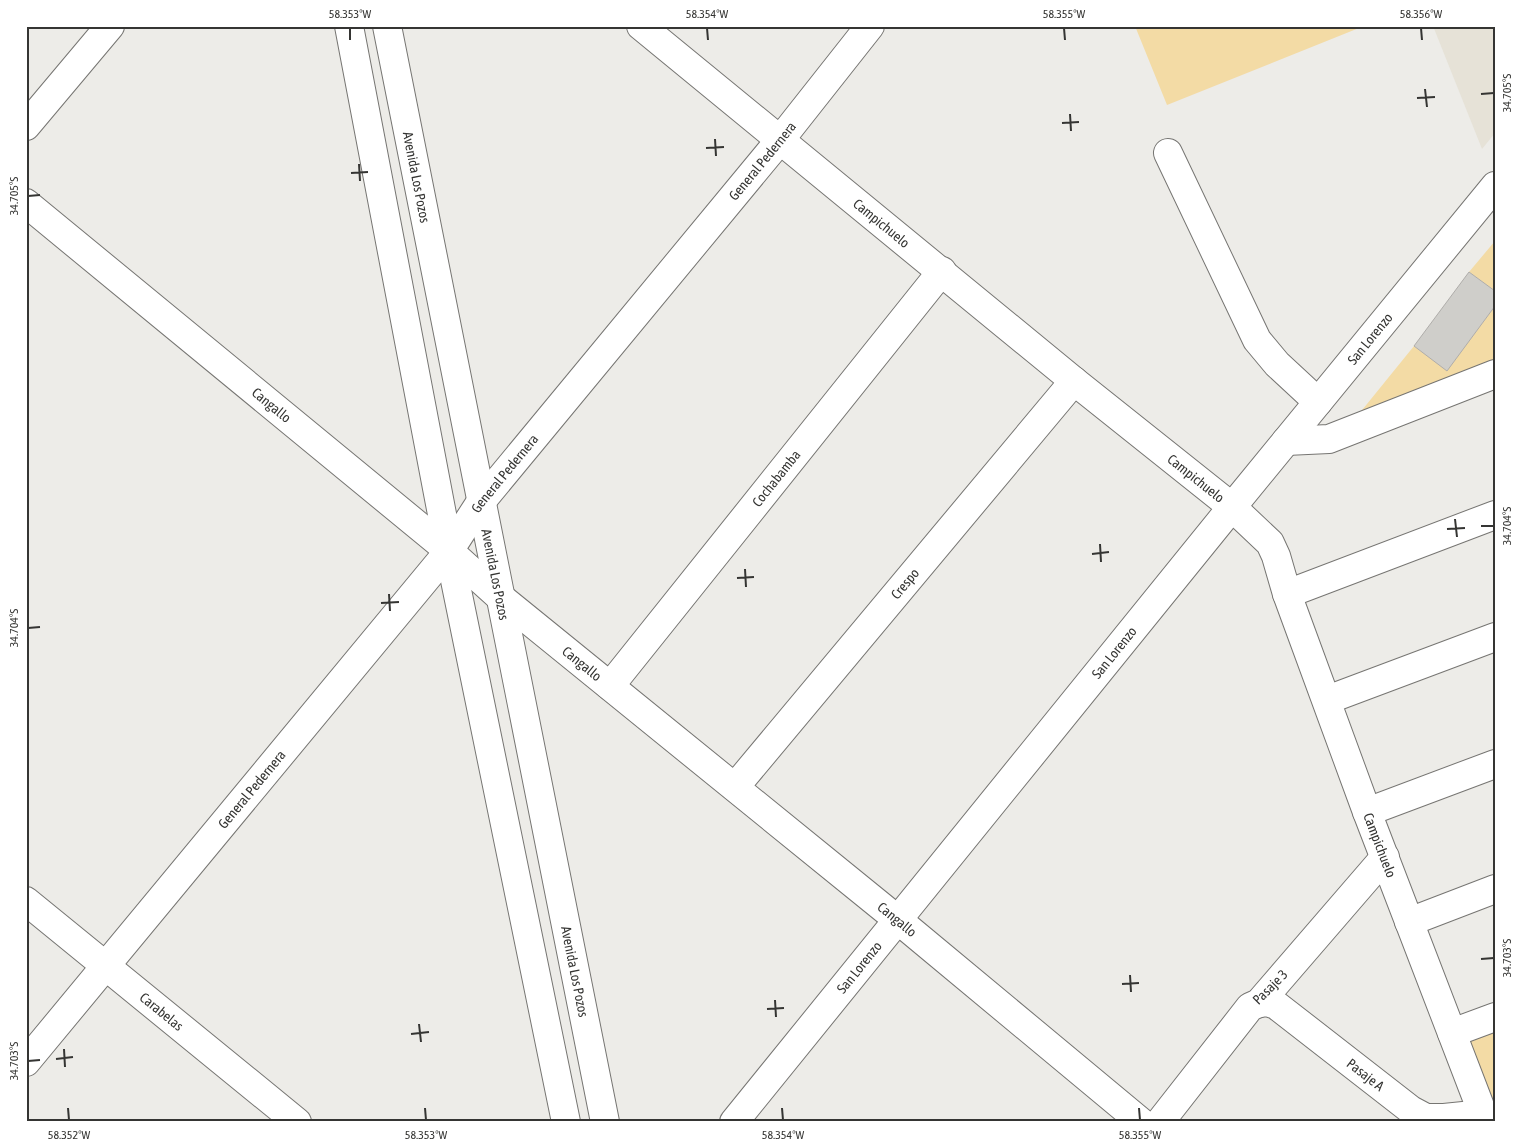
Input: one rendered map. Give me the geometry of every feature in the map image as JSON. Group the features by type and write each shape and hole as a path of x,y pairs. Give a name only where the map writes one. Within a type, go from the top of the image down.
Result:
{"street":[{"path":"26,126 110,26"},
{"path":"349,26 449,551 566,1122"},
{"name":"Avenida Los Pozos","path":"387,26 480,503 605,1122"},
{"name":"Campichuelo","path":"641,26 1074,381 1232,507 1270,543 1367,812 1485,1118"},
{"name":"General Pedernera","path":"26,1062 449,551 480,503 780,140 870,26"},
{"path":"1168,153 1257,340 1277,364 1318,402"},
{"name":"San Lorenzo","path":"734,1122 1318,402 1490,202"},
{"name":"Cangallo","path":"26,203 449,551 500,597 898,920 1141,1122"},
{"name":"Cochabamba","path":"610,686 942,271"},
{"path":"1286,442 1329,439 1495,374"},
{"name":"Crespo","path":"735,788 1074,381"},
{"path":"1287,594 1495,515"},
{"path":"1327,700 1495,637"},
{"path":"1367,812 1495,764"},
{"name":"Pasaje 3","path":"1160,1122 1250,1008 1259,1002 1385,857"},
{"path":"1409,922 1495,889"},
{"name":"Carabelas","path":"26,901 297,1122"},
{"name":"Pasaje A","path":"1259,1002 1276,1005 1411,1110 1426,1118 1485,1118"},
{"path":"1452,1033 1495,1018"}],"shaded area":[{"path":"1135,26 1364,26 1167,105"},
{"path":"1433,26 1495,26 1495,133 1482,149"},
{"path":"1495,241 1495,291 1469,272"},
{"path":"1495,306 1495,365 1354,420 1414,346 1447,370"},
{"path":"1495,1029 1495,1110 1467,1039"}],"building":[{"path":"1469,272 1495,291 1495,306 1447,371 1414,346"}]}
